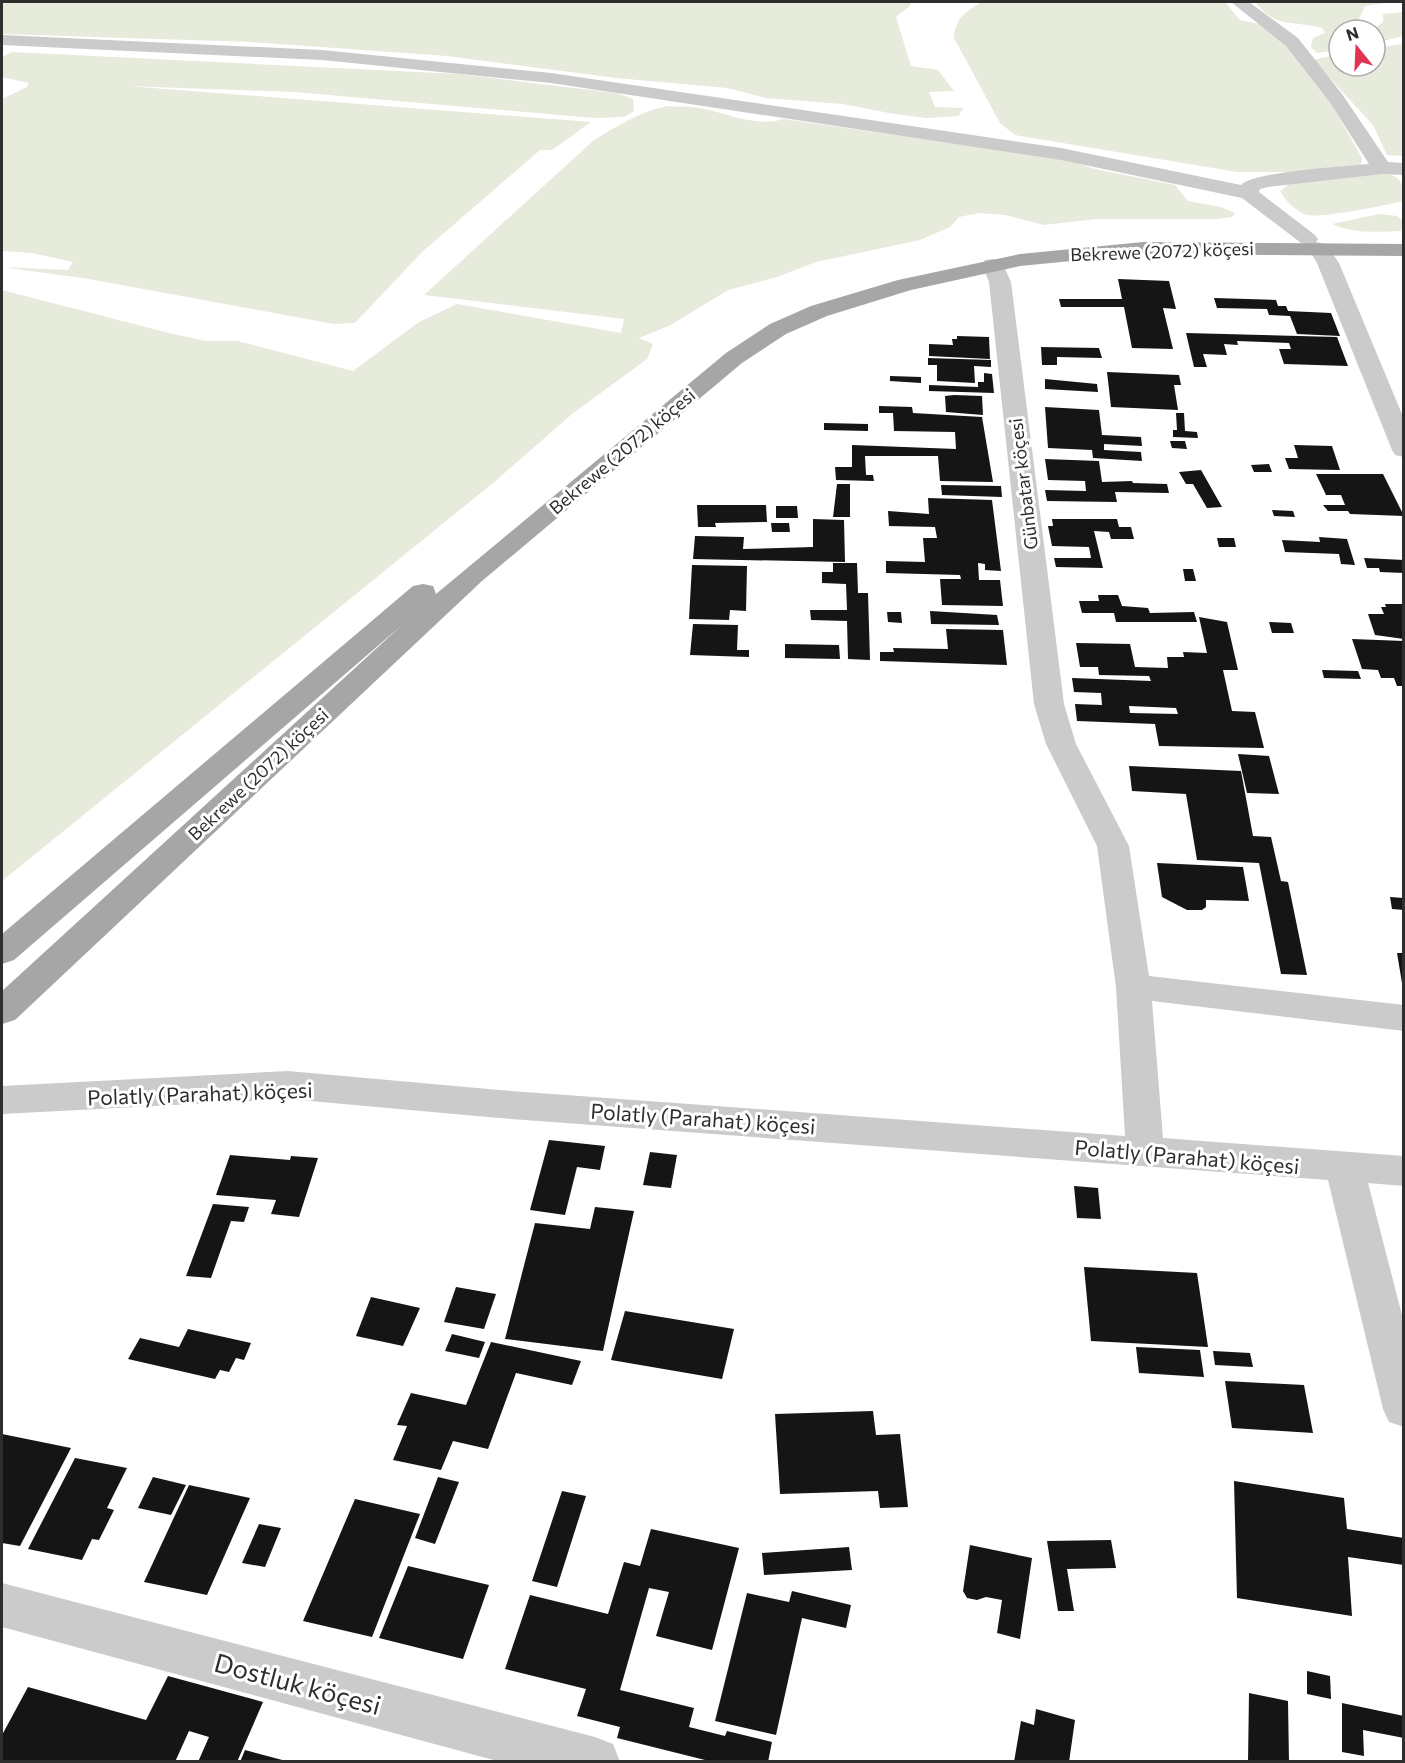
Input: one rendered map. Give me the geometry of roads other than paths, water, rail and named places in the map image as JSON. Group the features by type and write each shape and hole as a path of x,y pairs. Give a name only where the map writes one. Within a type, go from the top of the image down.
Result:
{"main road":[{"name":"Bekrewe (2072) köçesi","path":"2,952 449,569 715,351 759,322 800,303 843,288 1011,250 1088,240 1134,238 1314,243 1404,250"},
{"name":"Bekrewe (2072) köçesi","path":"2,1011 472,575 734,358 778,329 819,311 906,285 993,265 1131,249 1404,241"}],"street":[{"path":"1239,2 1292,42 1336,98 1382,168"},
{"path":"2,40 322,55 552,78 1060,153 1249,193 1314,243 1328,262 1404,450"},
{"path":"1249,193 1250,186 1266,181 1382,168 1404,169"},
{"name":"Günbatar köçesi","path":"993,265 1000,282 1048,704 1061,744 1113,846 1133,987 1145,1153"},
{"path":"1133,987 1385,1014 1404,1018"},
{"name":"Polatly (Parahat) köçesi","path":"2,1100 288,1085 1145,1153 1404,1171"},
{"path":"1345,1168 1404,1408"},
{"name":"Dostluk köçesi","path":"2,1605 595,1761"}]}
